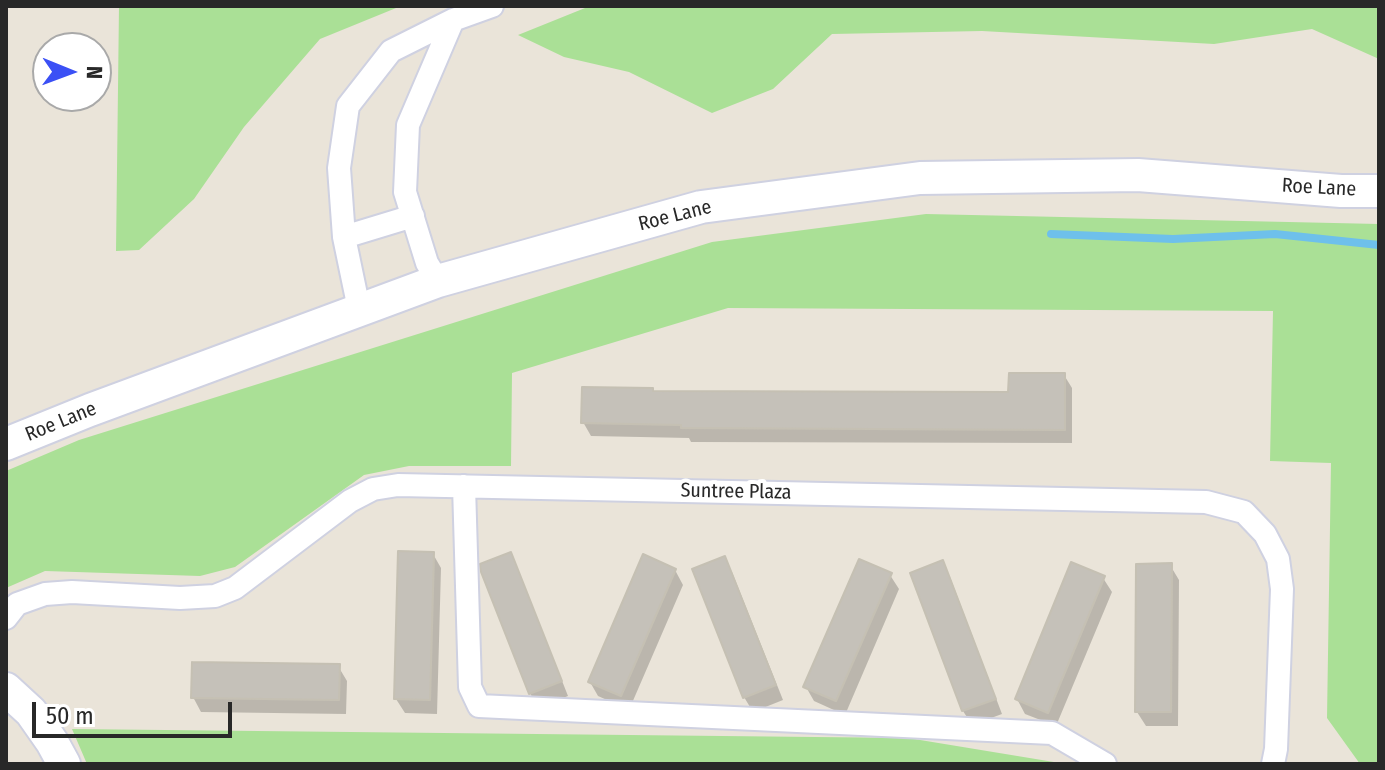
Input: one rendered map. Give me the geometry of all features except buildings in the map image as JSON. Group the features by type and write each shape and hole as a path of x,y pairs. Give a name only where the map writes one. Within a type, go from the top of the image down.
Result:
{"street":[{"path":"359,309 344,237 339,168 348,106 391,51 453,20 492,6"},
{"path":"438,281 427,263 405,192 408,125 453,20"},
{"name":"Roe Lane","path":"6,444 438,281 701,207 920,178 1138,175 1341,191 1379,191"},
{"path":"344,237 413,216"},
{"name":"Suntree Plaza","path":"6,618 17,604 45,594 72,592 180,598 215,596 235,588 350,501 373,489 398,485 1206,502 1244,512 1265,534 1278,559 1282,589 1273,764"},
{"path":"464,486 470,687 479,706 1052,733 1105,764"},
{"path":"6,689 31,712 64,764"}],"green space":[{"path":"119,6 401,6 320,39 244,127 194,199 139,250 116,251"},
{"path":"590,6 1379,6 1379,59 1312,29 1214,44 982,31 832,34 773,89 712,113 629,72 564,57 518,35"},
{"path":"926,214 1379,224 1379,764 1360,764 1327,718 1331,463 1270,461 1273,311 728,308 512,373 511,466 409,466 364,475 235,567 200,576 45,571 6,588 6,471 79,440 712,242"},
{"path":"72,729 908,738 1066,764 87,764"}],"waterway":[{"path":"1051,234 1173,239 1275,234 1379,245"}]}
